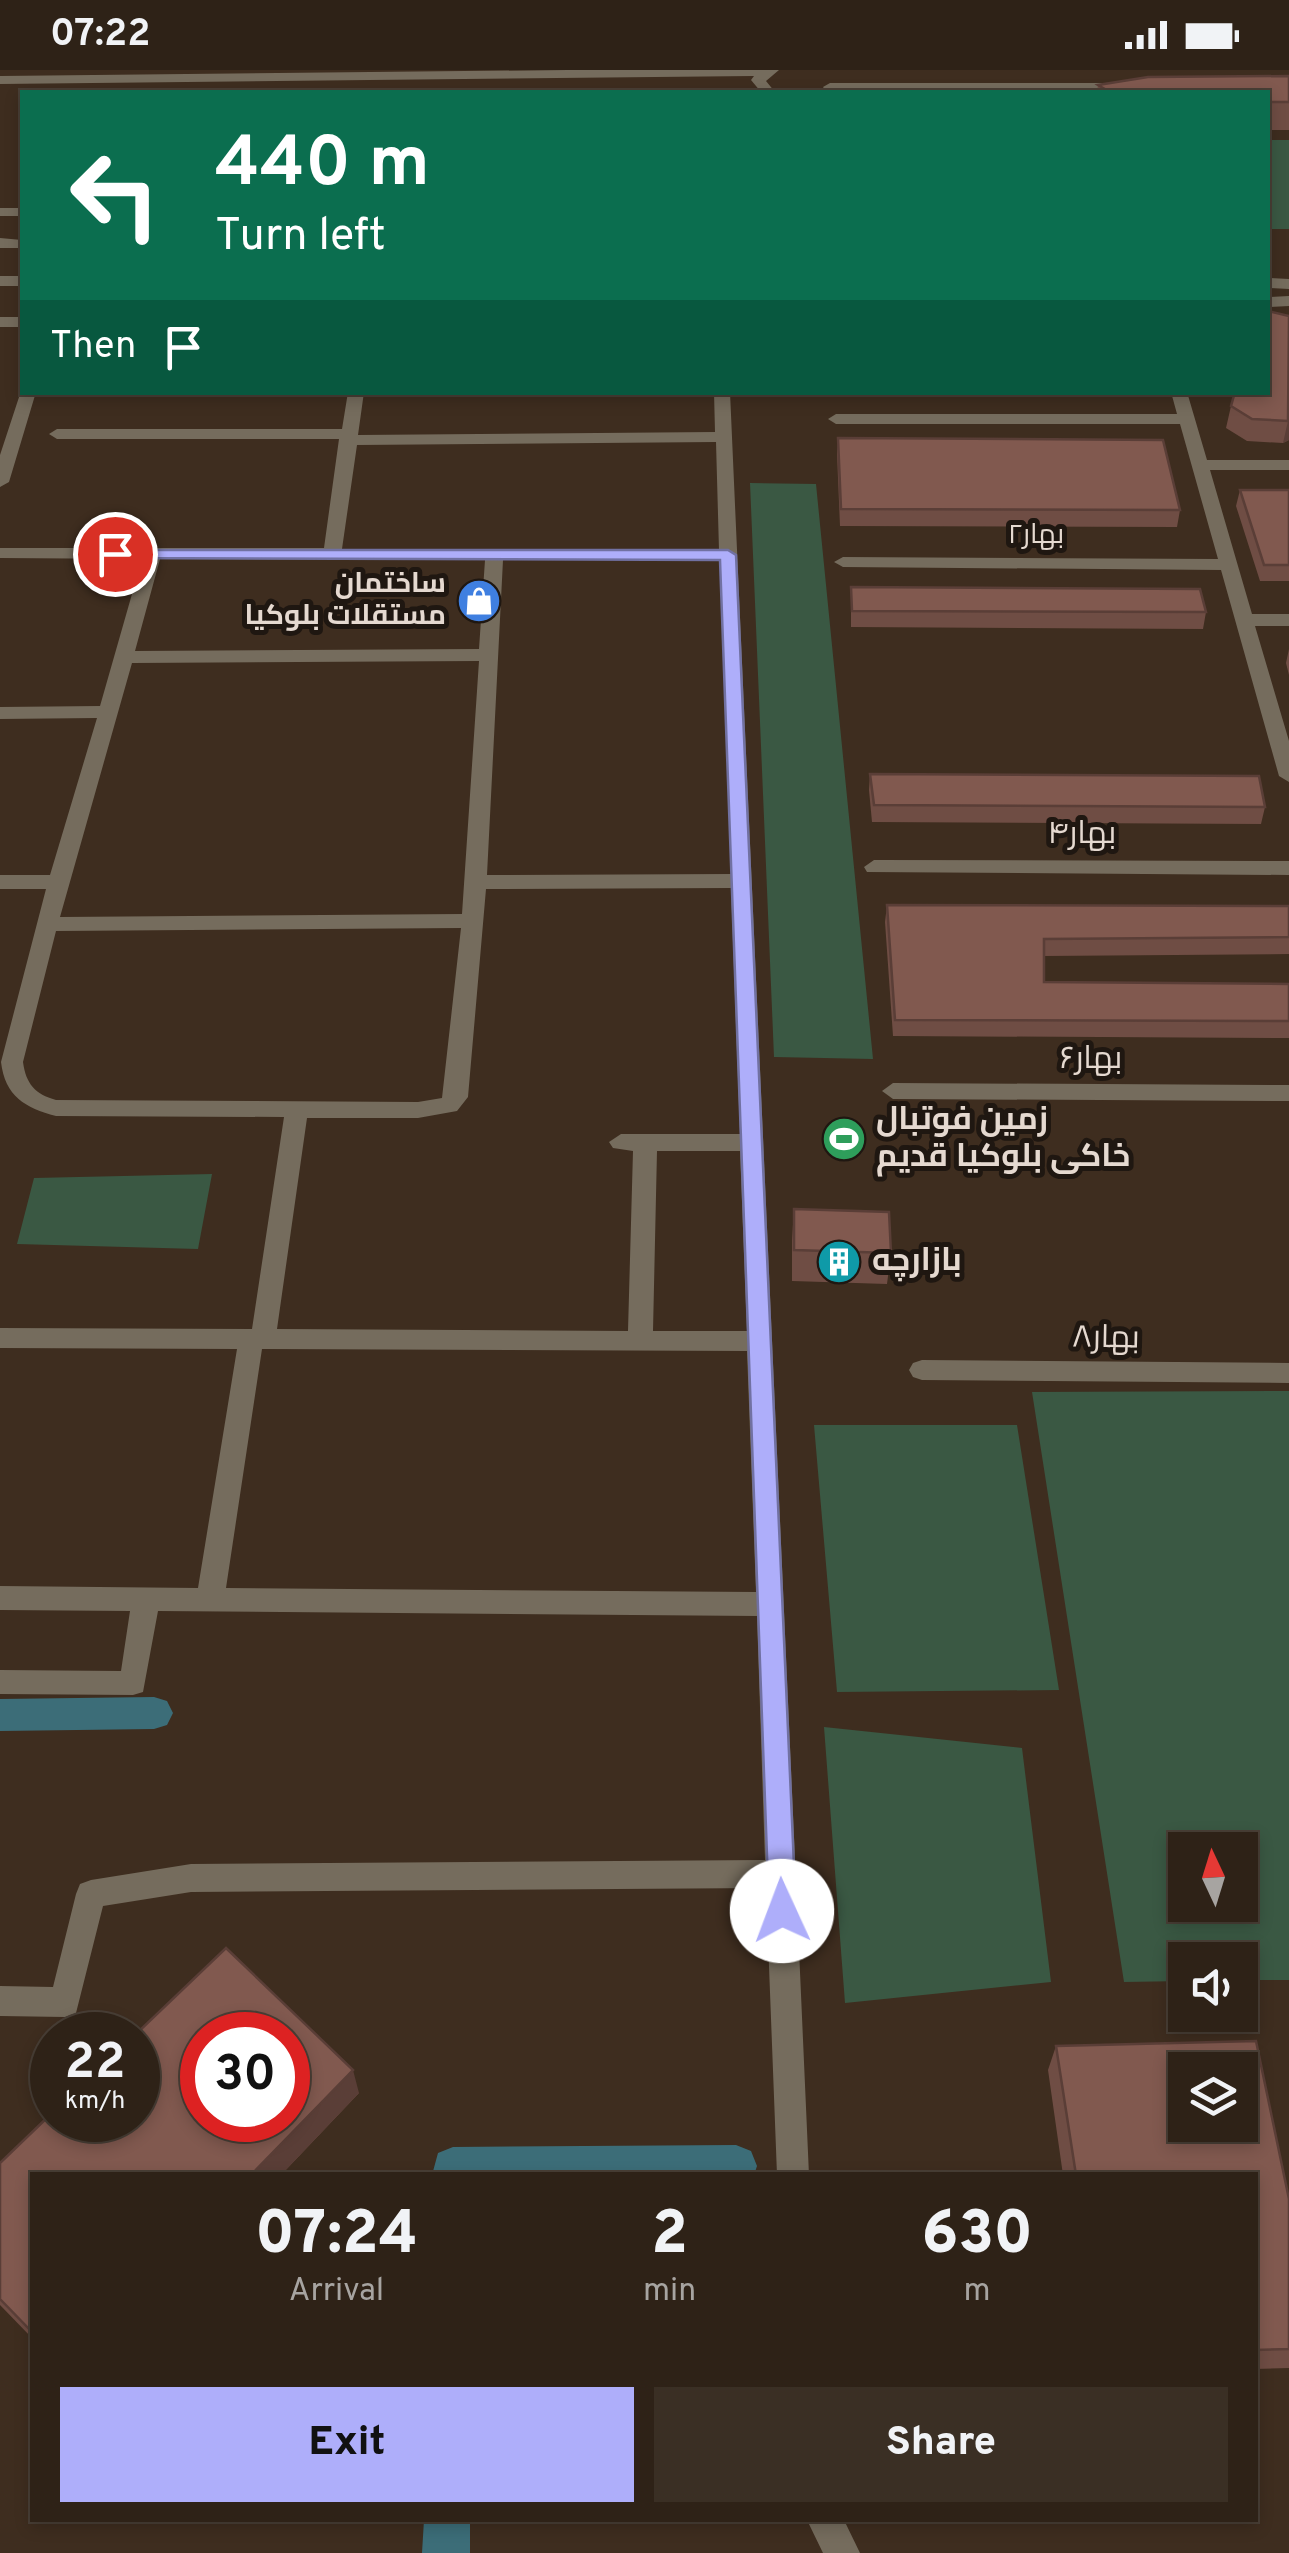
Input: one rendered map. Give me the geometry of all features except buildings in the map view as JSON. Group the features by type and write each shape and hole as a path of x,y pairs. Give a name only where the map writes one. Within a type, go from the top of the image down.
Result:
{"street":[{"path":"1087,70 1096,87"},
{"path":"0,80 770,71"},
{"path":"763,90 758,80 770,71"},
{"path":"824,84 1152,86"},
{"path":"0,482 6,443 27,395"},
{"path":"332,554 355,395"},
{"path":"722,395 793,2172"},
{"path":"1180,395 1289,776"},
{"path":"836,420 1187,419"},
{"path":"57,434 724,438"},
{"path":"1200,465 1289,465"},
{"path":"0,553 728,555"},
{"path":"153,554 48,924 11,1015 13,1078 22,1094 39,1104 418,1110 449,1105 459,1086 476,882 494,554"},
{"name":"بهار۲","path":"843,562 1228,566"},
{"path":"1244,620 1289,620"},
{"path":"126,657 489,655"},
{"path":"0,712 111,712"},
{"name":"بهار۴","path":"874,866 1289,868"},
{"path":"476,882 741,881"},
{"path":"0,882 58,882"},
{"path":"48,924 471,921"},
{"name":"بهار۶","path":"893,1091 1289,1093"},
{"path":"210,1599 298,1109"},
{"path":"640,1340 633,1142 752,1144"},
{"path":"0,1338 760,1340"},
{"name":"بهار۸","path":"922,1370 1289,1373"},
{"path":"0,1598 770,1604"},
{"path":"0,1682 133,1684 146,1599"},
{"path":"0,2001 65,2002 90,1894 191,1878 781,1874"},
{"path":"826,2522 842,2553"}],"green space":[{"path":"1270,140 1289,140 1289,229 1270,229"},
{"path":"750,483 816,484 873,1059 774,1057"},
{"path":"212,1174 198,1249 17,1244 34,1178"},
{"path":"1289,1391 1289,1980 1258,1980 1258,1942 1168,1942 1168,1981 1124,1982 1032,1392"},
{"path":"814,1425 1017,1425 1059,1690 837,1692"},
{"path":"824,1727 1022,1748 1051,1982 845,2003"}],"waterway":[{"path":"0,1715 154,1713"},
{"path":"453,2172 453,2168 736,2166"},
{"path":"446,2553 447,2522"}],"place":[{"name":"ساختمان مستقلات بلوکیا","path":"479,601"},
{"name":"زمین فوتبال خاکی بلوکیا قدیم","path":"844,1139"},
{"name":"بازارچه","path":"839,1262"}],"route":[{"path":"115,554 728,555 782,1911"}]}
